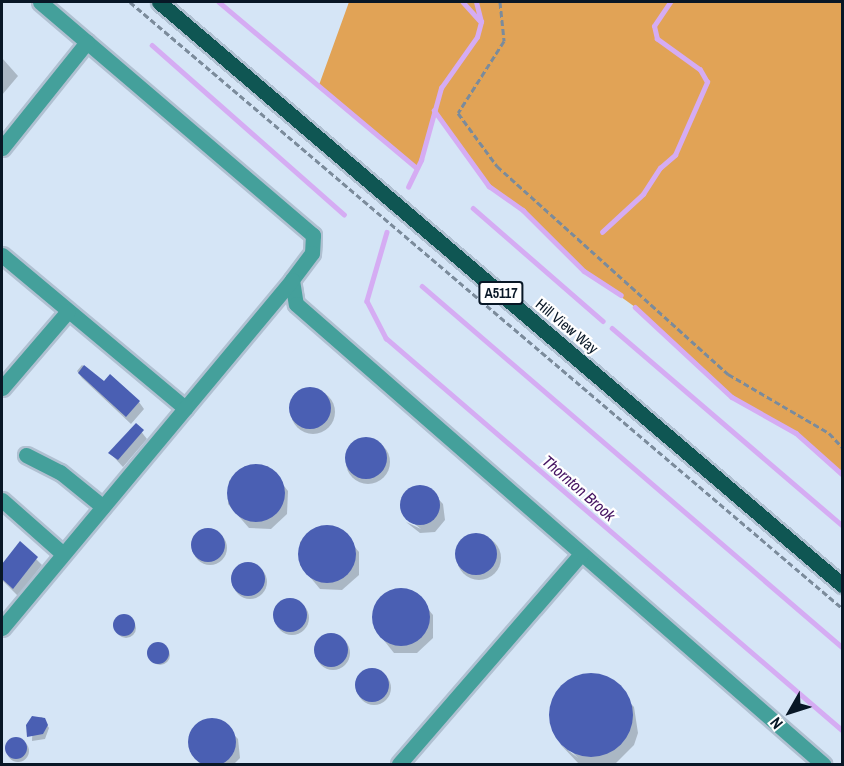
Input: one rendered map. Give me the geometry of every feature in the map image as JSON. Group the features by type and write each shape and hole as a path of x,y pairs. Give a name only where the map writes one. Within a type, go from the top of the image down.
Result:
{"main road":[{"name":"Hill View Way","path":"159,2 843,585"}],"lane":[{"path":"2,628 312,253 313,235 40,2"},
{"path":"2,148 87,42"},
{"path":"2,255 185,408"},
{"path":"292,280 296,304 823,765"},
{"path":"2,388 68,311"},
{"path":"26,455 60,472 103,507"},
{"path":"2,500 63,554"},
{"path":"399,765 581,554"}],"path":[{"path":"130,2 843,608"},
{"path":"500,2 504,40 458,112 497,166 728,374 829,434 843,447"}],"shaded area":[{"path":"349,2 842,2 842,474 796,433 732,397 635,307 570,260 523,210 489,186 435,111 417,168 319,85"}],"building":[{"path":"84,365 104,381 110,374 140,401 126,417 78,373"},
{"path":"310,387 325,393 331,408 325,423 310,429 295,423 289,408 295,393"},
{"path":"136,423 144,430 118,460 108,453"},
{"path":"366,437 381,443 387,458 381,473 366,479 351,473 345,458 351,443"},
{"path":"250,464 262,464 277,472 285,487 285,499 277,514 262,522 250,522 235,514 227,499 227,487 235,472"},
{"path":"420,485 428,486 434,491 439,497 439,513 434,519 428,524 420,525 412,524 406,519 401,513 400,505 401,497 406,491 412,486"},
{"path":"321,525 333,525 348,533 356,548 356,560 348,575 333,583 321,583 306,575 298,560 298,548 306,533"},
{"path":"208,528 220,533 225,545 220,557 208,562 196,557 191,545 196,533"},
{"path":"476,533 490,540 497,554 490,568 476,575 462,568 455,554 462,540"},
{"path":"20,541 38,557 13,589 2,579 2,564"},
{"path":"248,562 260,567 265,579 260,591 248,596 236,591 231,579 236,567"},
{"path":"395,588 407,588 422,596 430,611 430,623 422,638 407,646 395,646 380,638 372,623 372,611 380,596"},
{"path":"290,598 302,603 307,615 302,627 290,632 278,627 273,615 278,603"},
{"path":"124,614 132,617 135,625 132,633 124,636 116,633 113,625 116,617"},
{"path":"331,633 343,638 348,650 343,662 331,667 319,662 314,650 319,638"},
{"path":"158,642 166,645 169,653 166,661 158,664 150,661 147,653 150,645"},
{"path":"372,668 384,673 389,685 384,697 372,702 360,697 355,685 360,673"},
{"path":"583,673 599,673 615,680 626,691 633,707 630,731 621,745 599,757 583,757 567,750 556,739 549,723 549,707 556,691 567,680"},
{"path":"32,716 45,718 48,725 43,734 27,737 26,725"},
{"path":"212,718 229,725 236,742 229,759 212,766 195,759 188,742 195,725"},
{"path":"16,737 24,740 27,748 24,756 16,759 8,756 5,748 8,740"}],"waterway":[{"path":"219,2 417,168"},
{"path":"463,2 479,20"},
{"name":"Thornton Brook","path":"408,187 421,160 441,88 477,37 481,22 476,2"},
{"path":"602,232 643,194 660,168 675,155 707,82 700,70 657,39 654,26 670,2"},
{"path":"152,45 344,214"},
{"path":"434,110 489,186 523,210 584,271 621,295"},
{"path":"473,208 603,321"},
{"name":"Thornton Brook","path":"387,232 367,301 386,338 842,730"},
{"path":"422,286 842,647"},
{"path":"635,307 732,397 796,433 842,474"},
{"path":"612,328 842,525"}]}
